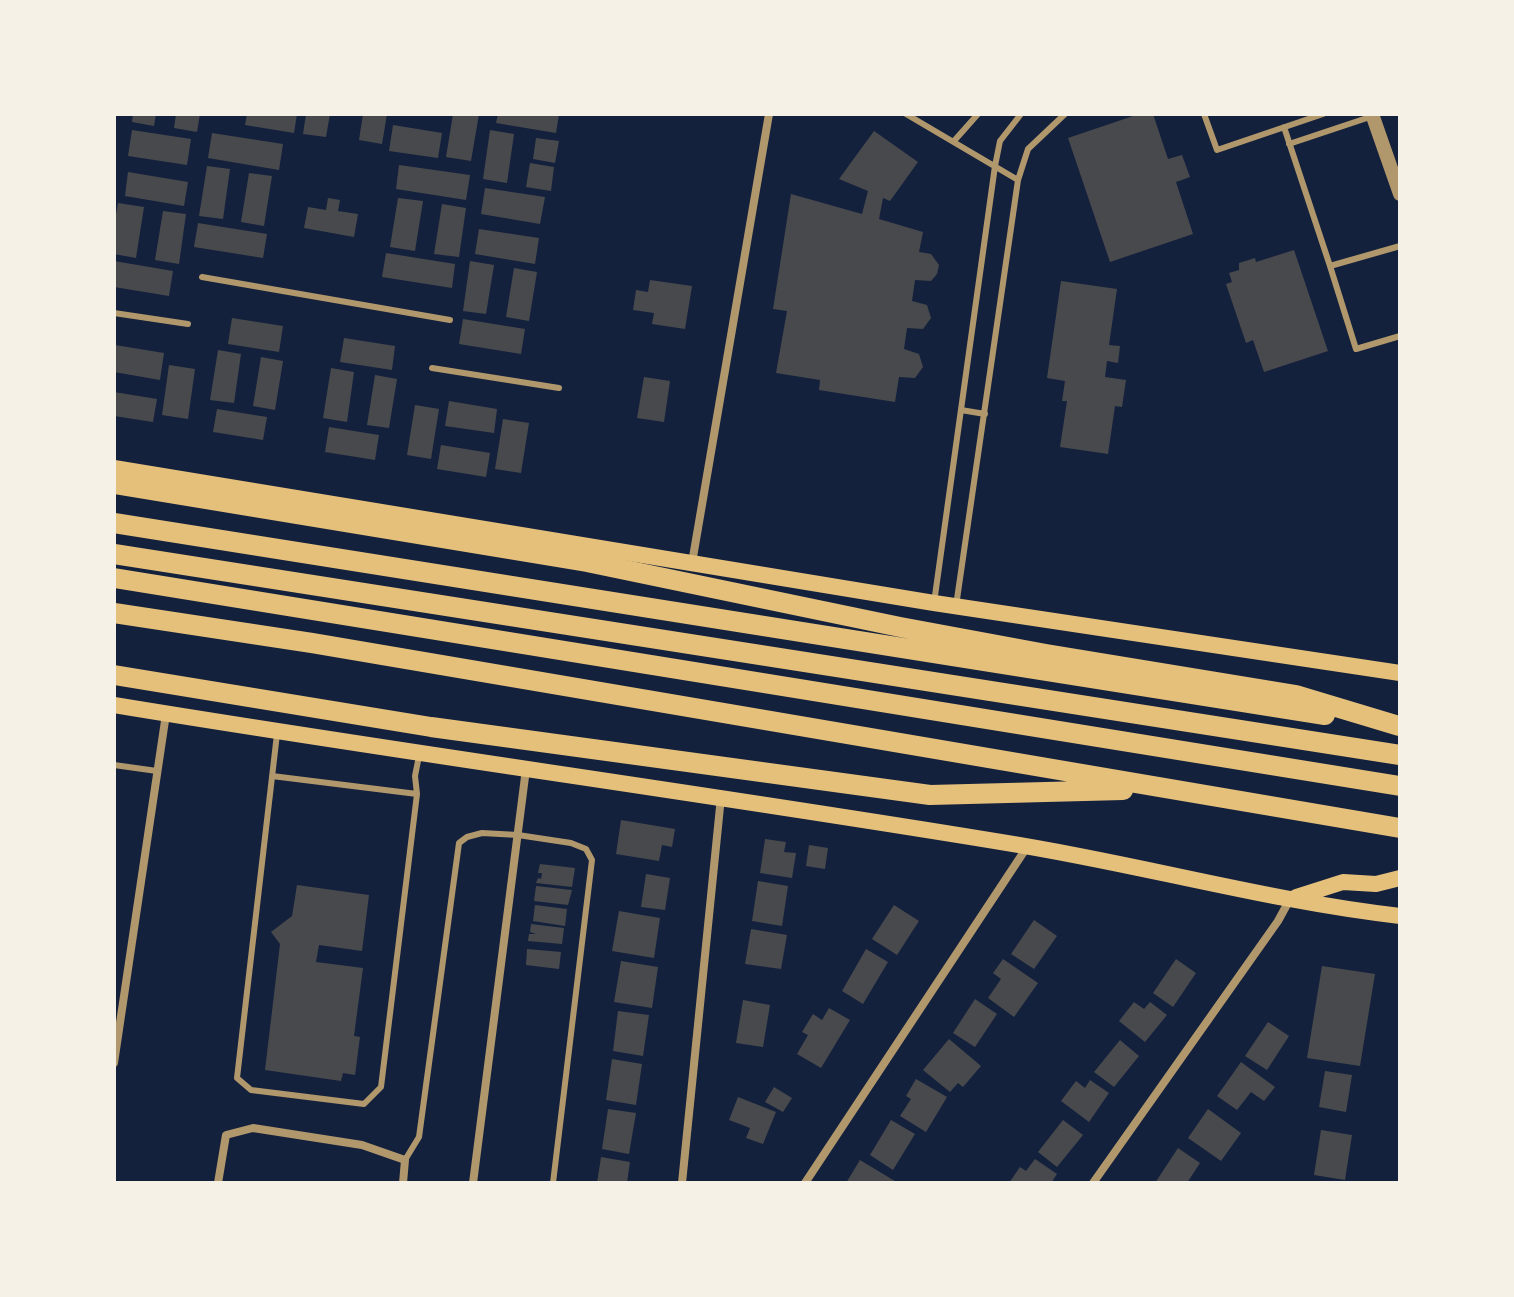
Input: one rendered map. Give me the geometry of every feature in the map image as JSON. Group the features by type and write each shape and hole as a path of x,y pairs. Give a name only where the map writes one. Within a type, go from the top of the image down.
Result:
{"highway":[{"path":"114,484 587,562 914,629 1296,695 1400,726"},
{"path":"114,523 1400,726"},
{"path":"114,554 1400,755"},
{"path":"114,578 1399,786"},
{"path":"114,613 312,643 1395,827"},
{"path":"114,675 431,727 930,795 1171,789"}],"main road":[{"path":"114,468 934,603 1400,673"},
{"path":"114,705 721,796 1028,846 1290,898 1400,916"},
{"path":"1290,898 1343,882 1376,884 1400,878"}],"street":[{"path":"692,563 769,114"},
{"path":"1373,115 1400,194"},
{"path":"114,1063 166,714"},
{"path":"473,1183 526,769"},
{"path":"682,1183 721,796"},
{"path":"805,1183 1028,846"},
{"path":"1093,1183 1278,921 1290,898"},
{"path":"218,1183 226,1135 253,1128 362,1145 405,1160 403,1183"}],"lane":[{"path":"906,114 1018,180"},
{"path":"954,141 978,114"},
{"path":"934,603 995,166 1000,141 1021,114"},
{"path":"956,606 1018,180 1028,149 1063,114"},
{"path":"1204,114 1217,150 1323,114"},
{"path":"1289,144 1373,115"},
{"path":"1284,127 1356,349 1400,336"},
{"path":"1330,266 1400,246"},
{"path":"202,277 450,320"},
{"path":"114,313 188,324"},
{"path":"432,368 559,388"},
{"path":"961,410 985,414"},
{"path":"277,730 237,1078 251,1090 364,1104 381,1087 417,794 415,776 419,753"},
{"path":"114,765 157,771"},
{"path":"272,776 417,794"},
{"path":"405,1160 419,1137 456,849 467,837 482,833 571,843 586,849 592,860 553,1183"}],"building":[{"path":"133,114 156,114 154,126 132,122"},
{"path":"176,114 200,114 197,132 174,128"},
{"path":"247,114 297,114 294,133 245,125"},
{"path":"306,114 330,114 326,137 303,134"},
{"path":"363,114 387,114 382,144 359,140"},
{"path":"453,114 479,114 471,161 446,157"},
{"path":"498,114 559,114 556,133 496,123"},
{"path":"1139,114 1153,114 1168,159 1182,155 1190,177 1176,182 1193,234 1110,262 1068,138"},
{"path":"393,125 442,133 438,158 389,151"},
{"path":"132,130 191,139 187,165 128,156"},
{"path":"490,130 514,134 507,183 483,179"},
{"path":"874,131 918,162 890,201 883,198 879,219 923,232 919,252 931,254 939,265 931,281 915,280 912,301 927,305 931,318 923,329 907,328 904,349 919,354 923,367 915,378 899,377 895,402 819,390 820,380 776,373 787,311 773,309 791,194 862,214 868,191 839,179"},
{"path":"212,133 283,144 279,170 208,158"},
{"path":"536,138 559,141 555,163 533,159"},
{"path":"530,163 554,167 551,191 526,187"},
{"path":"399,165 470,175 466,200 396,189"},
{"path":"207,166 230,169 223,219 199,216"},
{"path":"128,172 188,182 184,206 125,196"},
{"path":"249,173 272,176 264,226 241,222"},
{"path":"485,188 545,197 540,224 481,214"},
{"path":"328,198 340,200 338,211 358,214 354,237 304,228 308,207 326,210"},
{"path":"398,198 423,201 415,251 390,247"},
{"path":"118,203 144,207 136,258 114,254"},
{"path":"442,204 466,208 459,257 434,254"},
{"path":"163,211 186,214 179,264 155,260"},
{"path":"198,223 267,234 263,258 194,247"},
{"path":"479,229 539,238 535,264 475,254"},
{"path":"1294,250 1328,351 1264,372 1253,340 1246,343 1226,284 1232,282 1229,273 1239,270 1239,263 1255,258 1256,262"},
{"path":"386,253 455,264 452,288 382,277"},
{"path":"114,261 173,271 169,296 114,287"},
{"path":"470,261 494,265 486,314 463,311"},
{"path":"514,268 537,272 529,321 506,317"},
{"path":"650,280 692,286 685,329 652,324 654,313 633,310 636,290 648,292"},
{"path":"1061,281 1117,289 1109,345 1120,346 1118,363 1107,361 1105,377 1126,380 1122,407 1115,406 1108,454 1060,447 1067,401 1062,401 1065,381 1047,378"},
{"path":"232,318 283,326 279,352 228,344"},
{"path":"463,319 525,329 521,354 459,344"},
{"path":"344,338 395,346 392,370 340,362"},
{"path":"115,345 164,353 160,380 114,372"},
{"path":"218,350 241,354 234,403 210,400"},
{"path":"261,357 283,361 275,410 253,406"},
{"path":"169,365 195,369 188,419 162,415"},
{"path":"331,368 354,372 347,422 323,418"},
{"path":"375,375 397,379 389,428 367,425"},
{"path":"644,377 670,381 664,422 637,418"},
{"path":"114,392 157,399 153,422 114,416"},
{"path":"449,401 497,409 494,433 445,426"},
{"path":"415,405 439,409 431,459 407,455"},
{"path":"217,409 267,417 263,440 213,432"},
{"path":"503,419 529,423 521,473 495,469"},
{"path":"329,427 379,435 375,460 325,452"},
{"path":"441,445 490,453 486,477 437,469"},
{"path":"621,820 675,829 672,847 662,845 659,861 616,854"},
{"path":"765,839 786,842 784,852 796,853 792,878 760,873"},
{"path":"809,845 828,848 825,869 806,866"},
{"path":"540,864 575,868 572,887 536,883 538,878 541,879 542,873 538,873"},
{"path":"646,874 670,878 665,910 641,907"},
{"path":"758,881 788,886 782,926 752,921"},
{"path":"297,885 369,895 362,951 319,945 316,962 363,968 354,1036 360,1037 355,1075 343,1073 341,1081 265,1070 280,944 271,932 292,916"},
{"path":"536,886 572,890 568,905 534,901"},
{"path":"535,905 567,909 565,926 533,921"},
{"path":"894,905 919,921 897,955 872,939"},
{"path":"619,911 660,918 654,958 612,951"},
{"path":"1034,920 1057,936 1034,969 1011,954"},
{"path":"531,924 564,928 562,944 528,941 529,934 536,934 530,932"},
{"path":"751,929 787,935 781,969 745,964"},
{"path":"527,949 561,952 559,969 526,965"},
{"path":"866,949 888,962 863,1004 842,991"},
{"path":"1003,959 1038,983 1014,1017 988,998 1001,979 993,973"},
{"path":"1176,959 1196,973 1173,1007 1153,993"},
{"path":"621,961 658,967 652,1008 614,1002"},
{"path":"1322,966 1375,974 1360,1066 1307,1058"},
{"path":"975,999 997,1014 975,1047 953,1033"},
{"path":"743,1000 770,1005 763,1047 736,1043"},
{"path":"1134,1002 1144,1009 1150,1002 1167,1015 1145,1042 1119,1021"},
{"path":"829,1008 850,1020 821,1068 797,1054 808,1035 802,1032 813,1014 822,1020"},
{"path":"618,1011 649,1015 643,1056 613,1051"},
{"path":"1268,1022 1289,1036 1267,1070 1245,1056"},
{"path":"949,1039 981,1066 963,1087 958,1083 950,1092 923,1070"},
{"path":"1120,1040 1139,1056 1114,1087 1094,1072"},
{"path":"612,1059 642,1064 636,1105 606,1100"},
{"path":"1241,1062 1275,1087 1264,1101 1251,1092 1237,1110 1217,1096"},
{"path":"1325,1071 1352,1075 1346,1112 1319,1107"},
{"path":"916,1079 947,1097 926,1132 900,1116 911,1099 906,1096"},
{"path":"1090,1080 1109,1093 1089,1122 1061,1101 1076,1081 1085,1088"},
{"path":"774,1087 792,1098 783,1112 765,1102"},
{"path":"738,1097 776,1112 763,1144 746,1138 750,1128 729,1120"},
{"path":"608,1109 636,1113 629,1154 602,1149"},
{"path":"1208,1109 1241,1133 1221,1161 1188,1138"},
{"path":"891,1120 915,1134 893,1170 870,1155"},
{"path":"1063,1120 1083,1135 1057,1167 1038,1152"},
{"path":"1321,1130 1352,1135 1345,1180 1314,1175"},
{"path":"1178,1148 1200,1163 1187,1183 1155,1183"},
{"path":"601,1157 630,1162 627,1183 597,1183"},
{"path":"1035,1159 1057,1174 1051,1183 1009,1183 1020,1167 1026,1171"},
{"path":"860,1160 898,1183 846,1183"}]}
